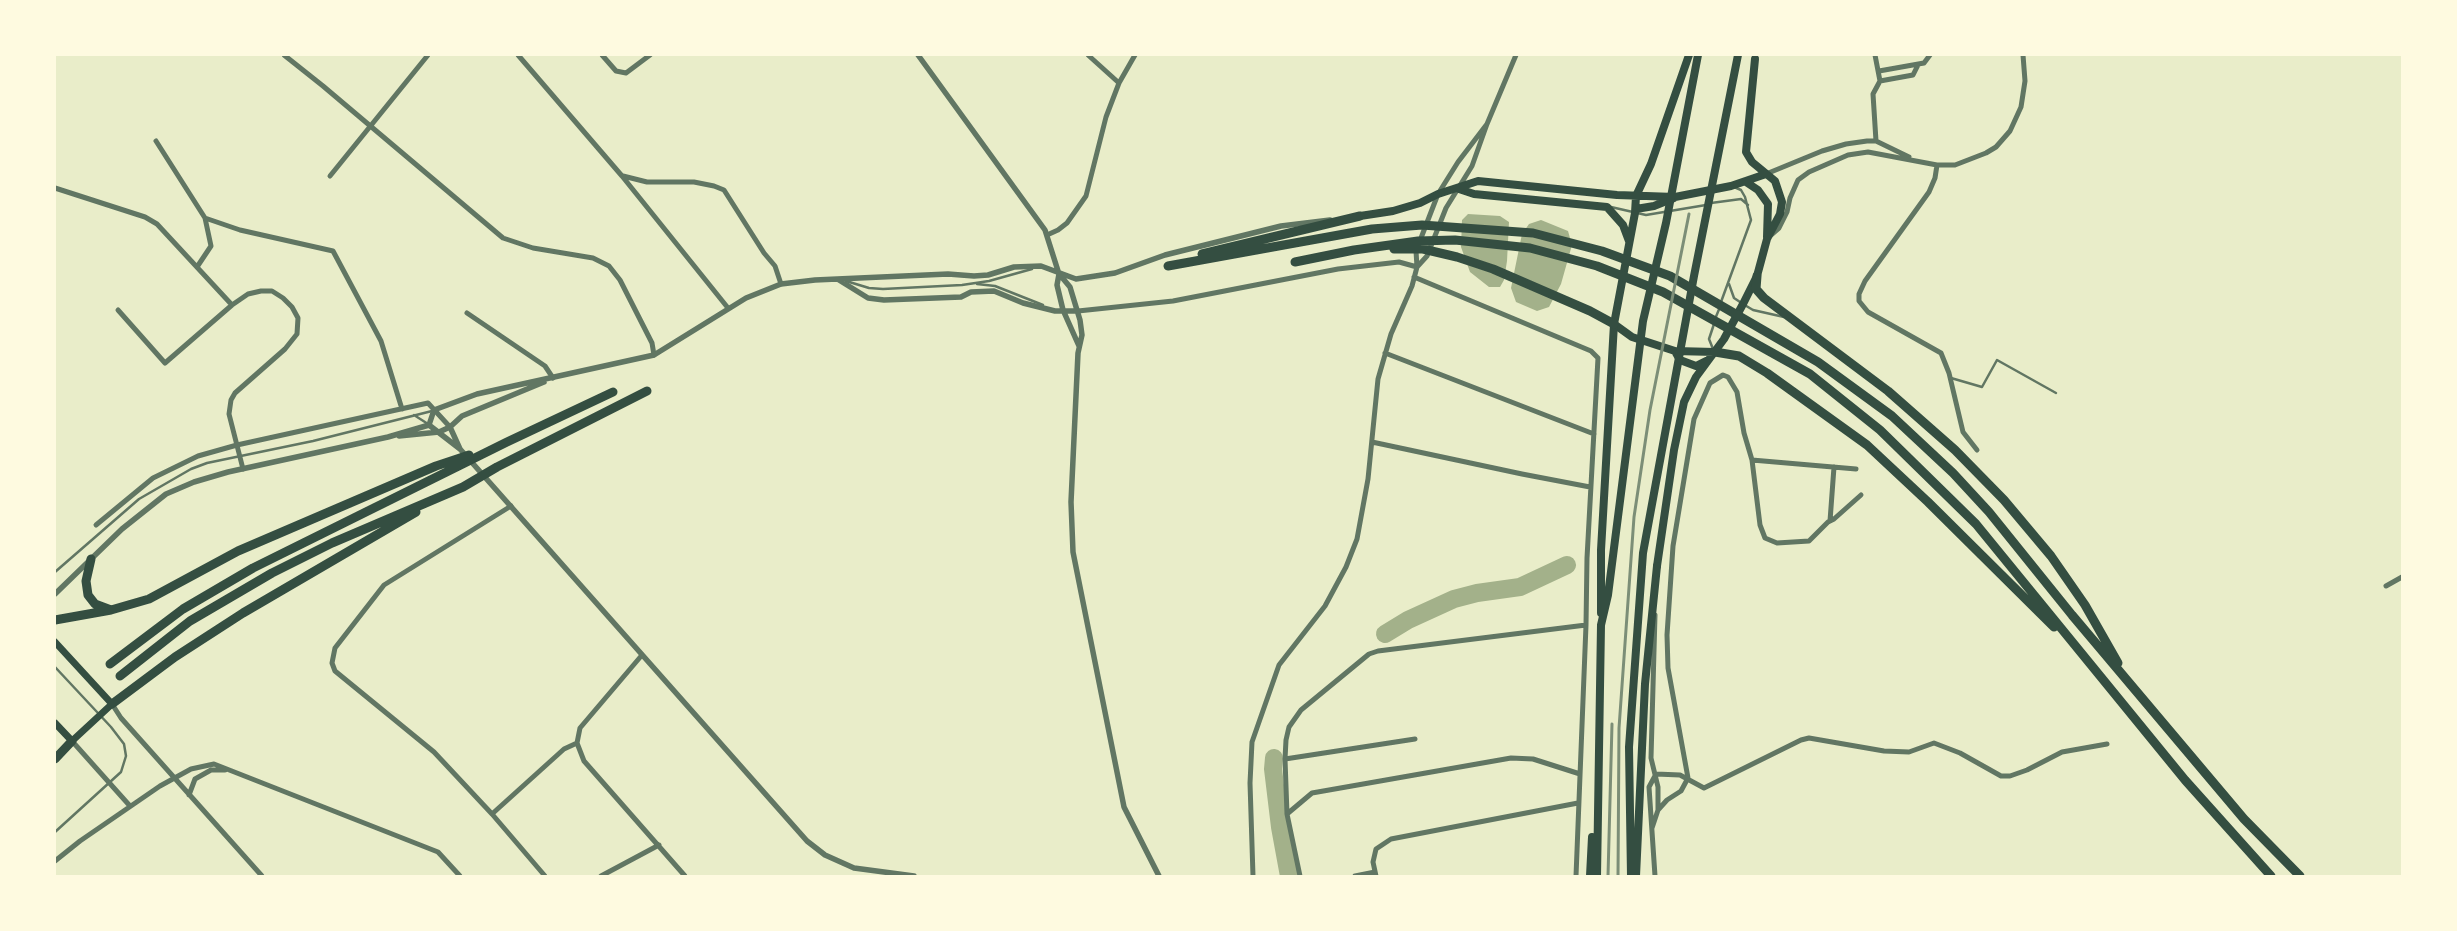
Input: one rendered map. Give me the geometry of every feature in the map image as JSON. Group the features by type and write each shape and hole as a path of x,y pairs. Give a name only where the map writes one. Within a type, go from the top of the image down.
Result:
{"highway":[{"path":"1360,216 1185,258 1168,266 1372,229 1422,225 1458,226 1533,233 1569,241 1670,276 1766,330 1818,362 1892,416 1953,473 1989,512 2244,818 2300,876"},
{"path":"1296,262 1354,250 1418,241 1455,240 1530,248 1597,266 1663,292 1810,374 1880,430 1939,486 1993,544 2185,780 2270,876"},
{"path":"1354,250 1412,249 1440,252 1493,269 1590,311 1614,324"},
{"path":"1757,276 1756,289 1764,298 1888,391 1956,450 2004,500 2051,556 2080,597 2130,683"},
{"path":"1715,352 1739,356 1867,445 1928,502 2078,650"},
{"path":"112,704 175,657 243,613 497,467 647,391"},
{"path":"110,664 183,609 253,568 507,442 613,392"},
{"path":"55,620 111,610 149,599 238,552 436,466 507,442"},
{"path":"120,676 190,621 272,574 332,543 463,487"},
{"path":"91,559 86,581 88,595 95,604 111,610"},
{"path":"55,759 72,741"}],"main road":[{"path":"1597,876 1602,625 1601,550 1614,324 1636,211 1636,196 1651,164 1689,55"},
{"path":"1602,625 1608,595 1643,321 1666,223 1698,55"},
{"path":"1631,876 1629,747 1643,553 1694,276 1738,56"},
{"path":"1636,876 1645,684 1657,566 1674,450 1684,402 1696,377 1715,352 1757,276 1767,239 1780,214 1782,202 1775,181 1752,162 1746,152 1755,59"},
{"path":"1360,216 1394,211 1478,181 1636,196 1676,197 1732,186 1766,174"},
{"path":"1746,182 1758,190 1768,204 1767,239"},
{"path":"1459,189 1474,194 1607,207 1623,225 1629,240"},
{"path":"1636,211 1653,210 1676,197"},
{"path":"1614,324 1632,337 1675,351 1715,352"},
{"path":"1675,351 1680,360 1696,366 1702,364 1715,352"},
{"path":"55,642 112,704 72,741 55,722"},
{"path":"1590,876 1599,715"}],"street":[{"path":"284,55 503,238 533,248 593,258 609,266 624,288 652,344 654,355"},
{"path":"330,176 428,55"},
{"path":"518,55 622,176 728,308"},
{"path":"602,55 616,70 626,73 650,55"},
{"path":"918,55 1047,235 1059,274 1070,287 1078,310 1082,335 1079,346 1071,502 1074,552 1124,807 1159,876"},
{"path":"1088,55 1119,83"},
{"path":"1047,235 1067,223 1086,196 1100,134 1119,83 1135,55"},
{"path":"1417,267 1427,256 1446,208 1472,166 1487,124 1516,55"},
{"path":"1876,55 1880,81 1873,94 1876,141"},
{"path":"1879,71 1924,64 1930,55"},
{"path":"1767,239 1779,228 1787,212 1795,186 1809,172 1848,155 1863,153 1913,159 1937,165 1955,164 1986,153 1996,146 2010,131 2021,107 2024,92 2023,55"},
{"path":"1880,81 1913,75 1918,64"},
{"path":"1253,876 1250,774 1252,742 1279,665 1325,606 1346,567 1362,520 1378,379 1385,353 1414,278 1417,267 1416,251 1438,194 1458,162 1487,124"},
{"path":"156,141 205,218 211,235 211,246 197,267"},
{"path":"1766,174 1838,147 1876,141 1913,159"},
{"path":"1937,165 1935,178 1929,192 1866,281 1859,301 1868,312 1942,353 1963,432 1977,450"},
{"path":"622,176 647,182 694,182 724,190 764,253 775,266 781,284"},
{"path":"55,188 145,217 157,224 232,305"},
{"path":"434,410 493,390 654,355 728,308 758,292 781,284 815,280 948,274 974,276 988,275 1014,267 1041,266 1076,279 1116,273 1165,255 1281,226 1360,216"},
{"path":"205,218 240,230 333,251 381,341 402,409"},
{"path":"839,280 868,298 961,297 971,292 994,291 1023,303 1055,311 1173,301 1338,269 1399,262 1417,267"},
{"path":"1059,274 1056,285 1063,310 1079,346"},
{"path":"1414,278 1595,354 1599,364 1590,487 1576,876"},
{"path":"118,310 165,363 232,305 248,294 272,291 292,307 298,318 297,334 285,349 235,394 231,400 230,414 243,469"},
{"path":"467,312 544,366 553,378"},
{"path":"1385,353 1594,434"},
{"path":"1658,810 1667,800 1681,791 1688,778 1668,668 1668,635 1673,546 1694,419 1710,383 1719,376 1724,375 1728,377 1737,392 1744,433 1752,460 1760,525 1765,538 1776,543 1809,541 1861,495"},
{"path":"388,437 439,432 450,428 462,416 553,378"},
{"path":"96,525 153,478 198,456 237,445 428,403 450,428 460,449"},
{"path":"429,425 434,410"},
{"path":"429,425 460,449 814,847 854,868 914,876"},
{"path":"55,594 141,513 166,494 194,482 243,469 388,437 429,425"},
{"path":"1372,442 1590,487"},
{"path":"1752,460 1856,469"},
{"path":"1830,521 1834,467"},
{"path":"511,506 384,585 335,648 332,656 335,671 434,752 492,814 544,876"},
{"path":"1651,830 1658,810 1656,774 1651,758 1657,566"},
{"path":"2386,586 2402,577"},
{"path":"1300,876 1288,814 1285,759 1289,727 1301,710 1369,654 1586,625"},
{"path":"642,655 580,728 577,743 584,761 685,876"},
{"path":"112,704 121,718 262,876"},
{"path":"1656,774 1662,773 1688,778 1704,788 1808,738 1884,751 1909,752 1934,743 1960,753 2002,776 2010,776 2027,770 2062,752 2108,744"},
{"path":"1285,759 1415,739"},
{"path":"72,741 130,806"},
{"path":"492,814 564,749 577,743"},
{"path":"1288,814 1312,793 1511,758 1533,759 1580,774"},
{"path":"55,861 130,806 174,778 210,764 218,765 438,852 460,876"},
{"path":"190,795 195,779 205,772 217,769 230,770"},
{"path":"1655,876 1649,787 1656,774"},
{"path":"1355,876 1375,874 1373,856 1376,849 1391,839 1578,803"},
{"path":"601,876 659,846"}],"lane":[{"path":"1715,352 1710,344 1710,333 1751,220 1749,206 1741,190 1732,186"},
{"path":"1653,210 1730,199 1741,199 1749,206"},
{"path":"1607,207 1636,211"},
{"path":"973,284 1041,266"},
{"path":"839,280 869,288 883,289 973,284 995,286 1055,311"},
{"path":"1729,282 1734,298 1753,310 1793,319"},
{"path":"1950,378 1982,387 1997,360 2056,393"},
{"path":"55,572 124,511 156,488 207,463 240,457 434,410"},
{"path":"414,415 429,425"},
{"path":"55,667 101,715 120,738 126,750 124,768 55,832"}],"shaded area":[{"path":"1468,214 1500,216 1509,222 1507,261 1504,280 1500,287 1489,287 1470,272 1461,247 1462,220"},
{"path":"1541,220 1568,231 1572,245 1561,284 1549,307 1537,311 1516,302 1511,288 1522,234 1529,224"}],"waterway":[{"path":"1385,634 1408,620 1454,599 1477,593 1520,587 1567,565"},
{"path":"1274,758 1273,769 1280,827 1289,876"}],"railway":[{"path":"1618,876 1619,728 1634,517 1650,410 1689,214"},
{"path":"1608,876 1612,724"}]}
